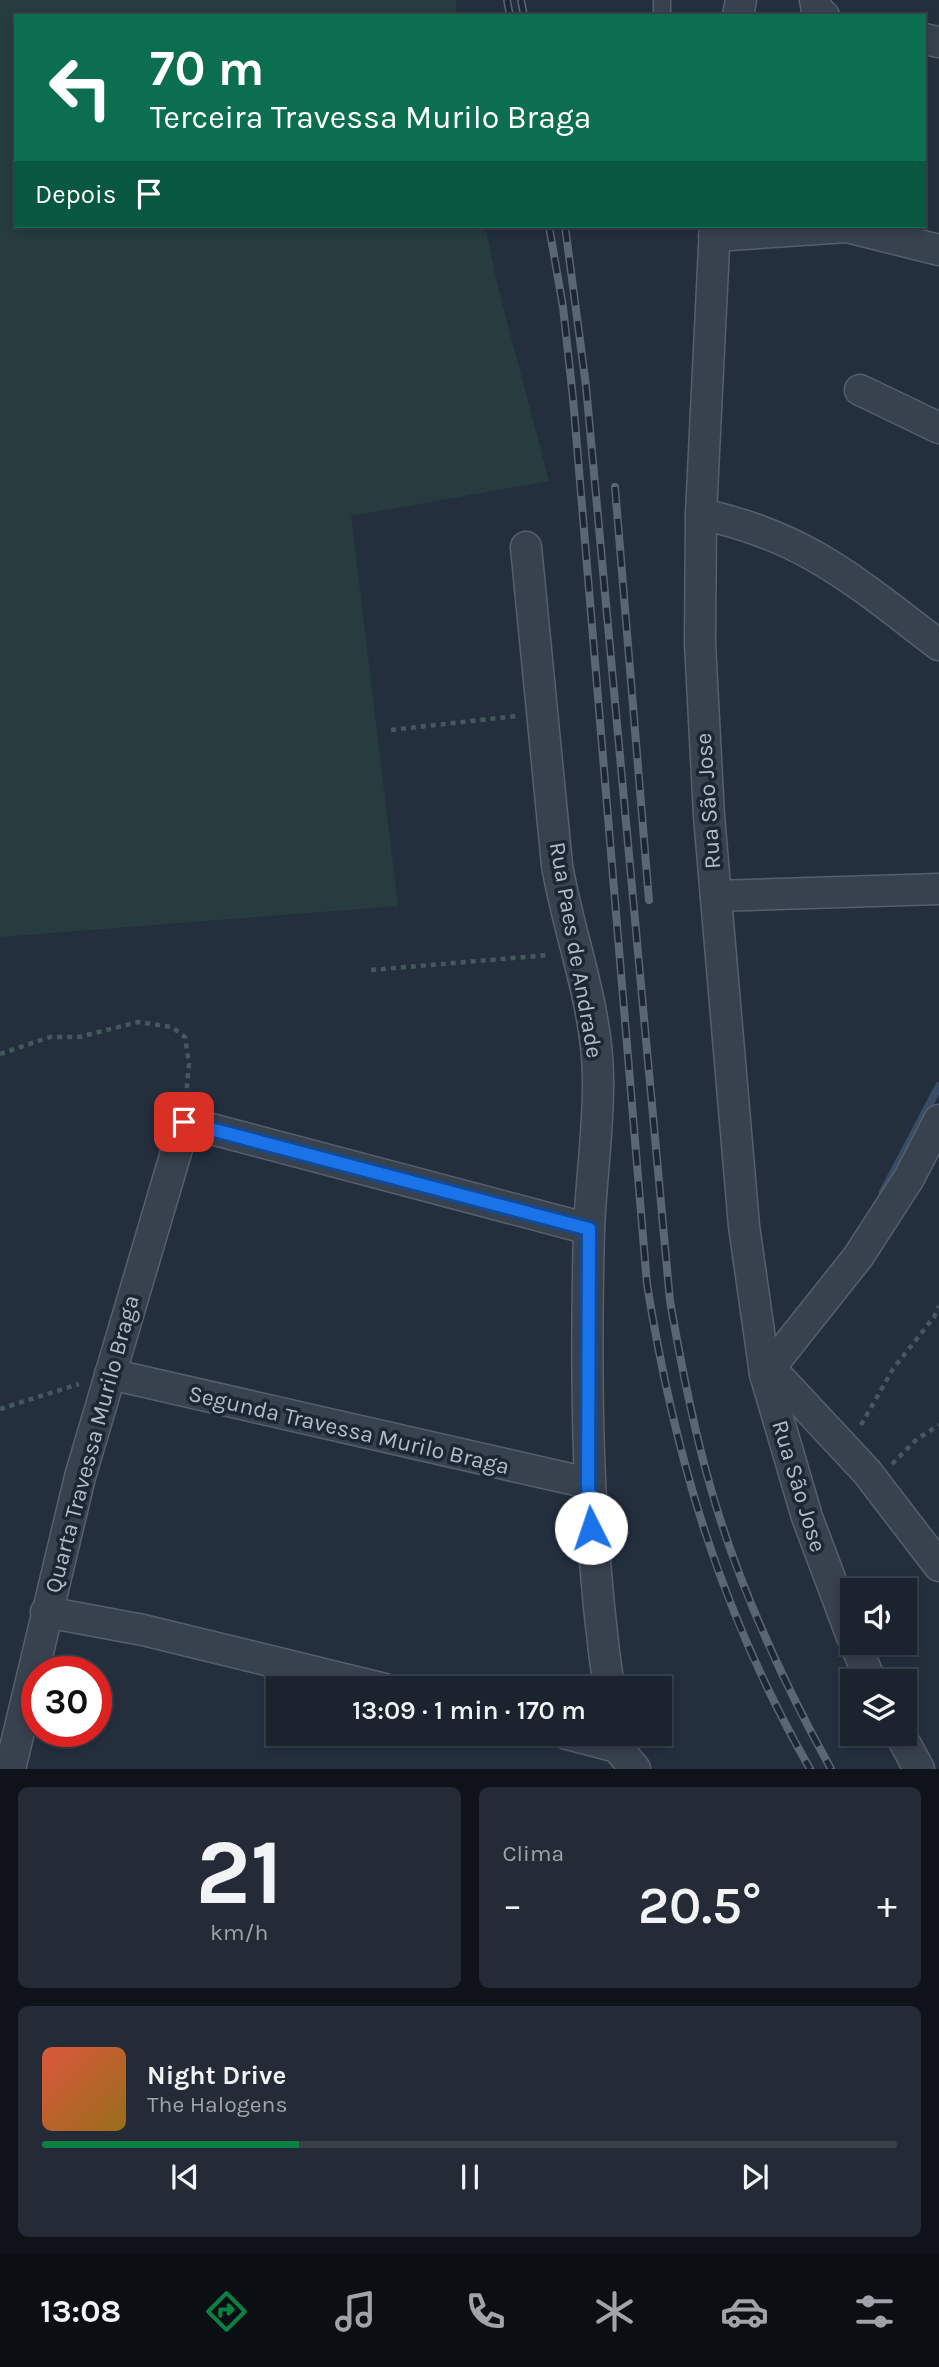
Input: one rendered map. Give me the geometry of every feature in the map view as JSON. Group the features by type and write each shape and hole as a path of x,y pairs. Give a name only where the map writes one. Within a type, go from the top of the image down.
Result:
{"street":[{"path":"709,229 778,228"},
{"path":"851,228 939,250"},
{"name":"Rua São Jose","path":"709,229 701,514 702,733 744,1226 767,1371 807,1517 840,1605"},
{"path":"860,390 939,428"},
{"path":"701,514 762,530 805,549 839,569 939,645"},
{"name":"Rua Paes de Andrade","path":"526,547 563,902 588,993 598,1076 589,1229 588,1483 594,1572 607,1676"},
{"path":"716,896 939,889"},
{"path":"939,1120 909,1178 858,1257 767,1371 846,1450 939,1566"},
{"path":"184,1122 589,1229"},
{"name":"Quarta Travessa Murilo Braga","path":"10,1769 46,1612 110,1374 184,1122"},
{"name":"Segunda Travessa Murilo Braga","path":"110,1374 588,1483"},
{"path":"46,1612 144,1630 332,1676"},
{"path":"907,1746 919,1769"}],"path":[{"path":"391,730 542,714"},
{"path":"371,970 578,953"},
{"path":"0,1054 50,1037 79,1037 138,1022 172,1027 185,1037 189,1064 184,1122"},
{"path":"846,1450 893,1368 939,1307"},
{"path":"0,1409 110,1374"},
{"path":"874,1482 917,1439 939,1425"}],"green space":[{"path":"0,0 456,0 457,14 14,14 14,228 485,228 499,291 549,481 351,516 398,906 0,937"}],"waterway":[{"path":"883,1192 939,1086"}],"railway":[{"path":"507,0 510,14"},
{"path":"521,0 524,14"},
{"path":"549,228 563,307 573,398 647,1284 672,1412 706,1534 751,1652 810,1769"},
{"path":"565,228 586,386 670,1301 693,1419 722,1526 763,1632 831,1769"},
{"path":"615,487 649,900"}],"route":[{"path":"184,1122 589,1229 588,1483 591,1528"}]}
